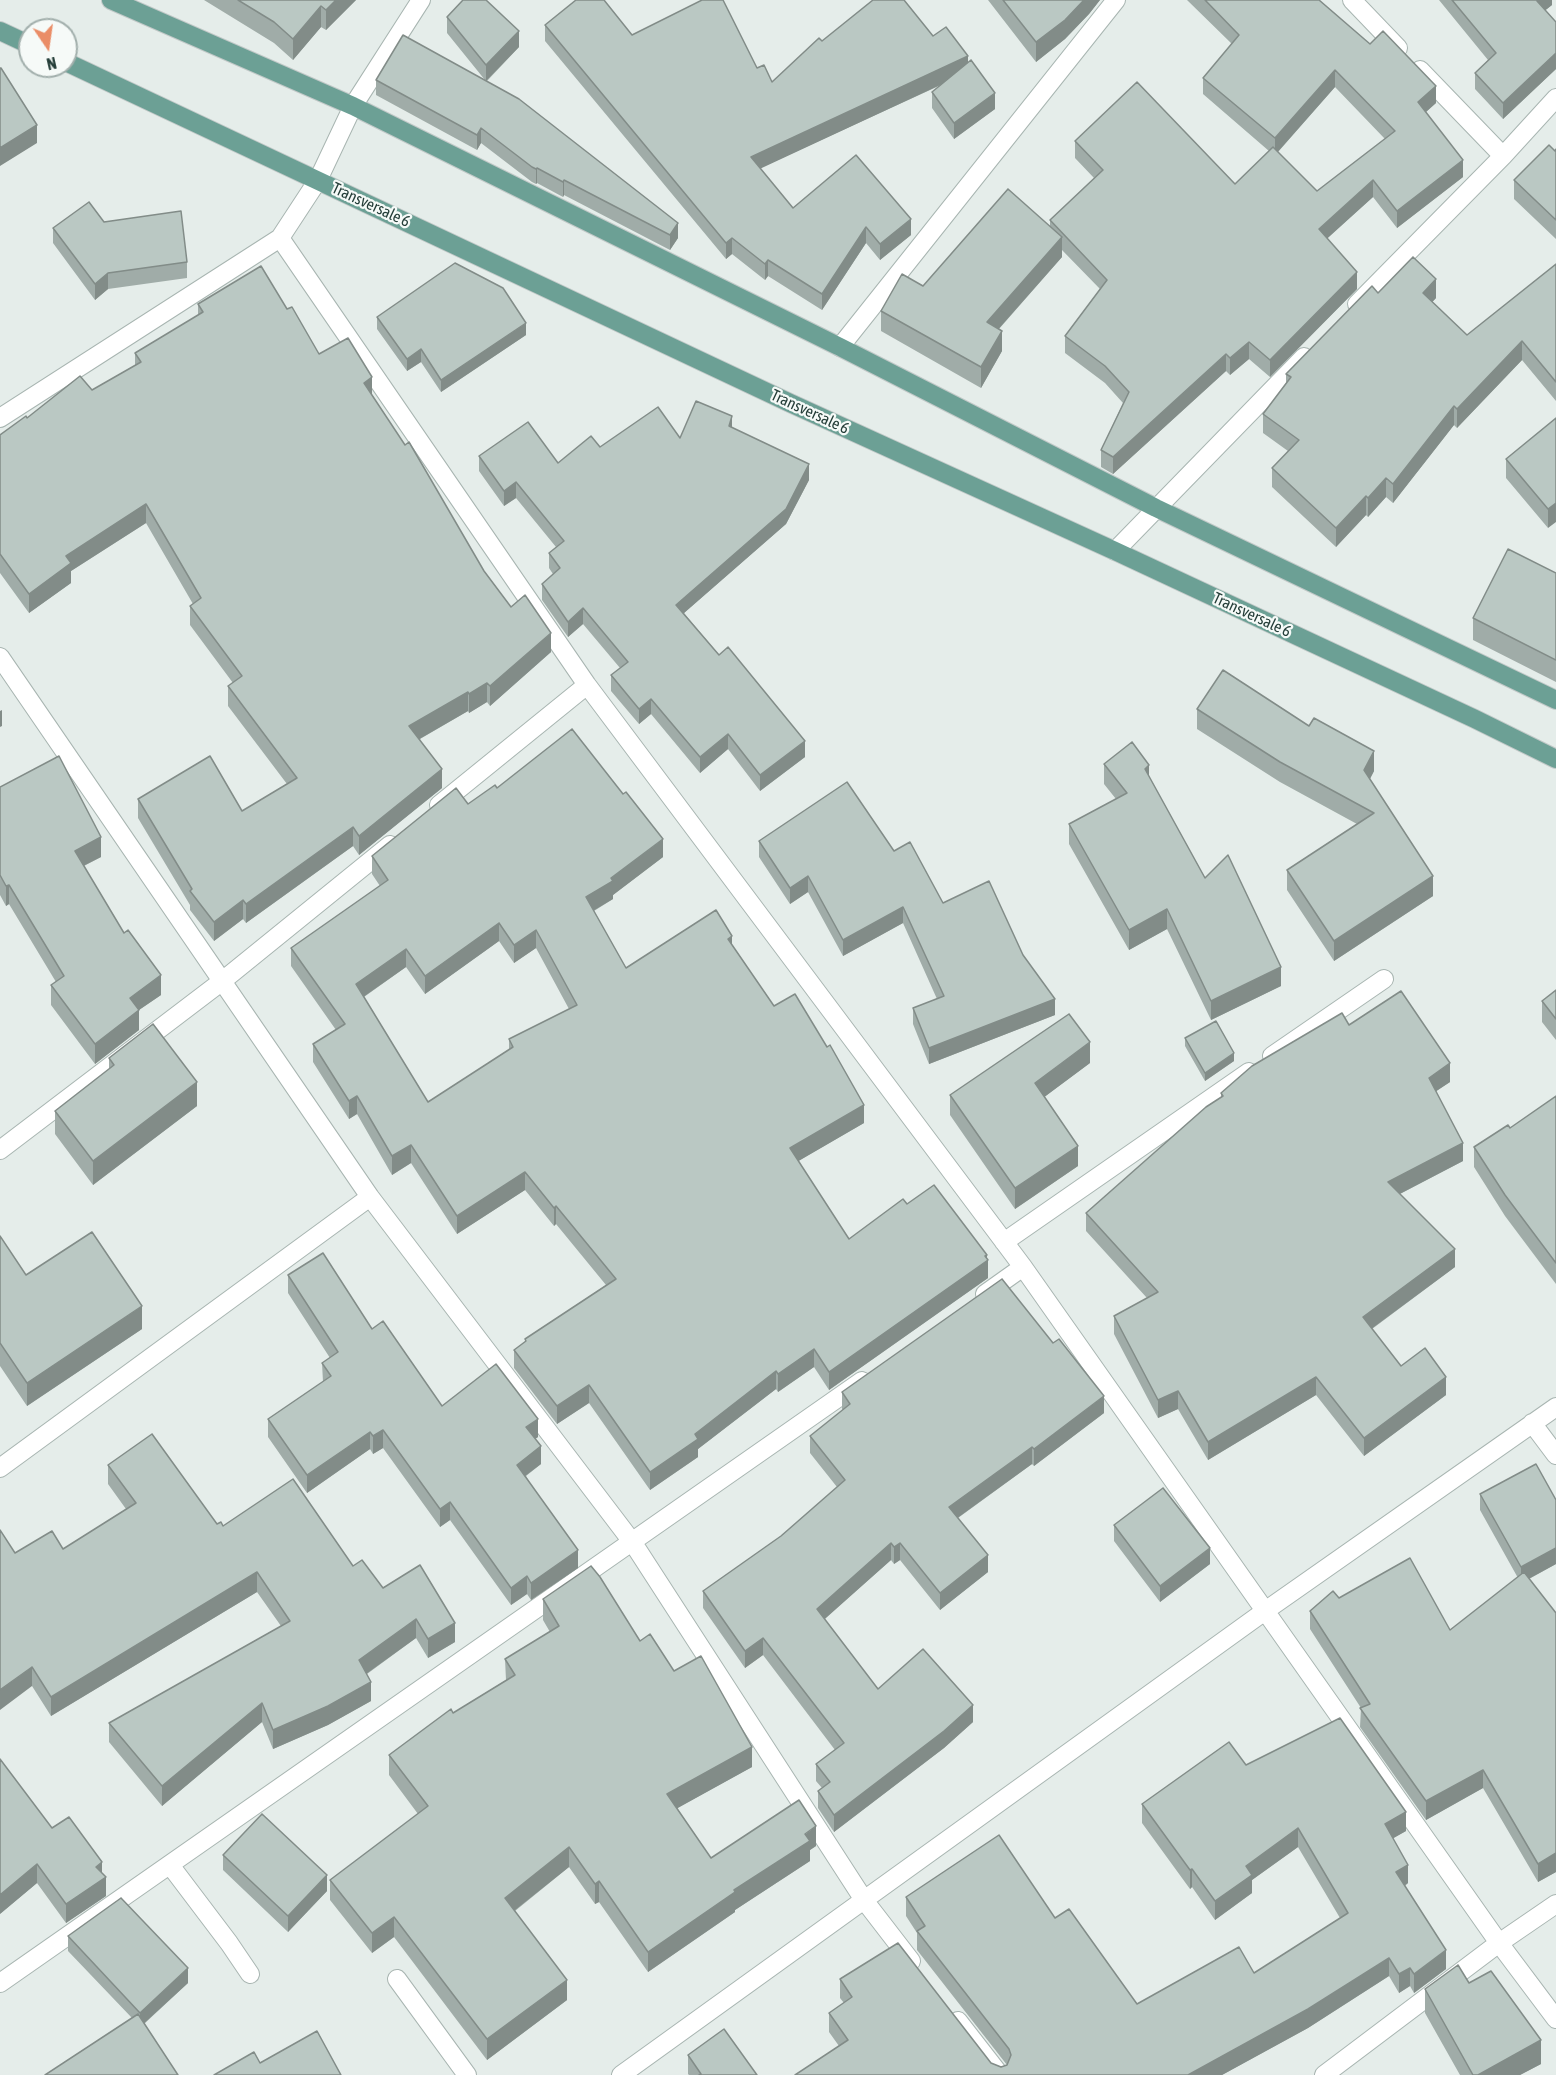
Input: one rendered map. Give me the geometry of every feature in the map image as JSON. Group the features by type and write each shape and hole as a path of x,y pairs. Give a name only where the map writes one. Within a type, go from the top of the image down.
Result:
{"main road":[{"path":"111,0 353,106 840,347 1156,508 1556,700"},
{"path":"0,31 18,39"},
{"name":"Transversale 6","path":"78,68 790,403 1115,551 1556,759"}],"street":[{"path":"0,418 279,238 318,180 353,106 421,0"},
{"path":"840,347 1116,0"},
{"path":"1352,0 1503,156"},
{"path":"1346,315 1503,156 1556,98"},
{"path":"279,238 587,685 1023,1268 1499,1943 1556,2019"},
{"path":"1115,551 1313,348"},
{"path":"0,657 370,1197 633,1543 864,1900 921,1974"},
{"path":"423,819 587,685"},
{"path":"0,1150 221,982 404,834"},
{"path":"1004,1242 1384,979"},
{"path":"0,1468 370,1197"},
{"path":"974,1302 1023,1268"},
{"path":"0,1983 877,1371"},
{"path":"621,2075 1265,1611 1556,1407"},
{"path":"1532,1423 1556,1455"},
{"path":"170,1865 250,1974"},
{"path":"1324,2075 1499,1943 1556,1904"},
{"path":"397,1979 467,2075"},
{"path":"950,2011 1000,2075"}],"building":[{"path":"238,0 336,0 326,10 321,6 293,39 274,22"},
{"path":"463,0 486,0 519,31 486,65 447,17"},
{"path":"576,0 604,0 632,35 702,0 723,0 757,68 764,65 772,82 819,38 822,41 873,0 904,0 933,36 946,27 968,56 751,157 793,208 856,155 911,219 880,244 866,227 822,294 768,260 765,264 732,238 726,243 545,25"},
{"path":"1003,0 1084,0 1065,20 1036,42"},
{"path":"1205,0 1319,0 1370,44 1383,31 1436,86 1418,102 1463,160 1397,211 1373,180 1319,229 1357,272 1270,360 1249,342 1230,358 1226,354 1113,457 1101,450 1129,392 1105,366 1065,336 1107,280 1050,220 1103,170 1075,141 1137,82 1235,184 1273,147 1317,191 1395,131 1335,70 1275,138 1203,78 1239,35"},
{"path":"1452,0 1539,0 1537,1 1556,22 1556,53 1503,103 1475,73 1496,53"},
{"path":"403,35 519,99 678,223 670,235 564,180 563,182 532,167 481,128 477,135 376,80"},
{"path":"971,60 995,93 954,123 932,92"},
{"path":"0,68 37,125 0,148"},
{"path":"1549,145 1555,151 1556,149 1556,220 1514,180"},
{"path":"1008,189 1062,237 987,322 1002,331 981,367 881,311 902,274 923,286"},
{"path":"89,202 104,222 181,211 187,262 108,273 95,284 53,228"},
{"path":"1413,257 1436,279 1423,293 1467,335 1556,264 1556,382 1522,341 1457,409 1454,406 1393,484 1386,478 1336,528 1272,468 1299,440 1263,414 1291,377 1286,374 1372,286 1378,293"},
{"path":"455,263 503,288 526,323 441,380 421,349 407,359 377,317"},
{"path":"261,266 287,309 292,307 319,354 348,338 372,377 364,383 405,445 409,442 484,571 511,607 525,595 551,633 490,686 487,683 469,694 468,692 409,726 442,769 359,836 353,827 246,904 243,900 214,922 190,891 192,889 138,799 210,756 242,811 297,778 228,686 242,676 190,606 201,598 146,504 66,556 71,563 29,594 0,554 0,435 26,416 27,418 80,376 92,390 141,362 135,353 203,312 198,304"},
{"path":"696,401 732,416 729,426 809,464 786,509 676,605 719,655 728,647 805,741 760,775 728,734 700,757 651,699 639,709 611,675 628,662 583,608 568,622 542,584 560,568 549,553 564,541 516,482 504,491 479,456 528,422 558,463 591,436 600,447 658,407 680,438"},
{"path":"1556,418 1556,503 1548,509 1506,459"},
{"path":"1508,549 1556,573 1556,660 1473,618"},
{"path":"1223,670 1309,726 1314,718 1374,751 1364,770 1433,876 1334,941 1287,870 1374,813 1280,762 1197,709"},
{"path":"572,729 623,794 626,792 663,839 611,878 613,881 586,897 626,968 716,910 732,936 728,939 774,1006 795,994 827,1047 830,1045 864,1105 790,1148 849,1239 903,1199 907,1204 934,1185 987,1255 985,1256 988,1260 829,1372 814,1349 778,1374 776,1371 695,1434 698,1439 650,1472 589,1385 557,1406 514,1350 526,1341 525,1339 616,1279 525,1172 457,1216 411,1145 392,1156 357,1096 349,1101 313,1044 345,1024 291,948 388,880 372,856 456,788 468,804 495,785 497,788","holes":["499,923 514,945 536,930 577,1005 509,1039 513,1047 428,1102 356,984 406,949 425,976"]},
{"path":"1132,742 1149,765 1145,769 1205,878 1228,855 1281,967 1211,1001 1167,909 1129,930 1069,824 1127,793 1104,764"},
{"path":"59,756 101,837 75,851 124,933 128,930 161,975 130,998 139,1010 95,1044 51,985 64,976 9,885 6,886 0,875 0,787"},
{"path":"847,782 894,851 910,842 943,903 989,881 1023,955 1055,999 929,1048 913,1008 944,996 903,907 843,940 808,876 790,888 759,841"},
{"path":"1556,990 1556,1019 1542,1001"},
{"path":"1401,991 1450,1063 1429,1078 1463,1143 1388,1182 1455,1249 1363,1317 1401,1366 1425,1348 1446,1377 1364,1438 1316,1377 1208,1442 1178,1391 1158,1400 1114,1316 1158,1292 1086,1213 1206,1107 1223,1096 1221,1093 1252,1066 1342,1013 1349,1025"},
{"path":"1069,1014 1090,1042 1035,1083 1078,1146 1015,1188 950,1095"},
{"path":"1216,1021 1234,1053 1205,1073 1185,1038"},
{"path":"153,1024 197,1082 93,1161 55,1111 114,1065 109,1058"},
{"path":"1556,1096 1556,1263 1505,1195 1474,1147 1508,1125 1510,1128"},
{"path":"92,1232 142,1306 27,1383 0,1343 0,1236 26,1275"},
{"path":"323,1253 372,1329 383,1321 442,1406 496,1364 538,1419 526,1427 541,1446 517,1465 578,1550 531,1583 527,1576 511,1588 450,1502 440,1509 383,1430 373,1436 370,1432 307,1475 268,1419 331,1376 322,1363 338,1352 288,1275"},
{"path":"1002,1279 1053,1343 1059,1339 1104,1396 1034,1449 1032,1447 949,1507 988,1555 940,1593 900,1543 894,1547 891,1543 817,1609 878,1689 923,1649 973,1705 944,1731 834,1815 818,1791 830,1782 816,1764 844,1743 763,1638 745,1651 703,1591 781,1536 845,1480 810,1436 850,1404 842,1392"},
{"path":"152,1434 217,1524 221,1522 223,1526 293,1479 353,1566 362,1560 383,1588 420,1565 455,1623 428,1639 416,1619 359,1660 371,1682 328,1706 273,1730 262,1703 162,1786 109,1723 290,1621 257,1572 51,1697 32,1667 0,1690 0,1530 15,1553 52,1531 63,1549 136,1503 108,1465"},
{"path":"1536,1464 1556,1500 1556,1548 1521,1567 1480,1494"},
{"path":"1163,1488 1210,1548 1160,1586 1114,1525"},
{"path":"1410,1558 1450,1630 1524,1572 1556,1613 1556,1853 1538,1864 1483,1770 1426,1801 1360,1708 1370,1704 1310,1611 1333,1591 1339,1598"},
{"path":"591,1566 640,1641 650,1634 674,1671 701,1656 752,1747 667,1794 711,1858 799,1800 816,1826 805,1834 810,1841 734,1890 735,1892 648,1952 599,1881 595,1884 569,1847 505,1898 567,1980 487,2039 394,1917 372,1933 330,1880 428,1806 389,1755 451,1709 453,1713 515,1675 505,1659 559,1626 543,1599"},
{"path":"1340,1718 1406,1812 1385,1824 1408,1865 1396,1872 1446,1950 1414,1974 1410,1968 1399,1974 1389,1958 1308,2009 1188,2075 795,2075 848,2040 829,2013 852,1997 840,1979 898,1943 991,2063 1001,2067 1007,2065 1011,2055 1009,2049 917,1931 925,1926 906,1897 999,1835 1055,1918 1069,1909 1137,2004 1239,1947 1254,1973 1348,1913 1298,1828 1246,1866 1252,1875 1215,1901 1142,1804 1229,1742 1246,1765"},
{"path":"0,1759 52,1828 69,1817 102,1862 96,1867 106,1877 66,1904 37,1864 0,1895"},
{"path":"262,1814 327,1875 288,1916 223,1855"},
{"path":"121,1898 188,1968 140,2013 68,1936"},
{"path":"1458,1965 1469,1983 1491,1971 1541,2040 1478,2075 1473,2075 1425,1989"},
{"path":"138,2014 178,2075 45,2075"},
{"path":"724,2029 757,2075 699,2075 701,2074 688,2055"},
{"path":"317,2031 341,2075 214,2075 254,2052 260,2063"}]}
